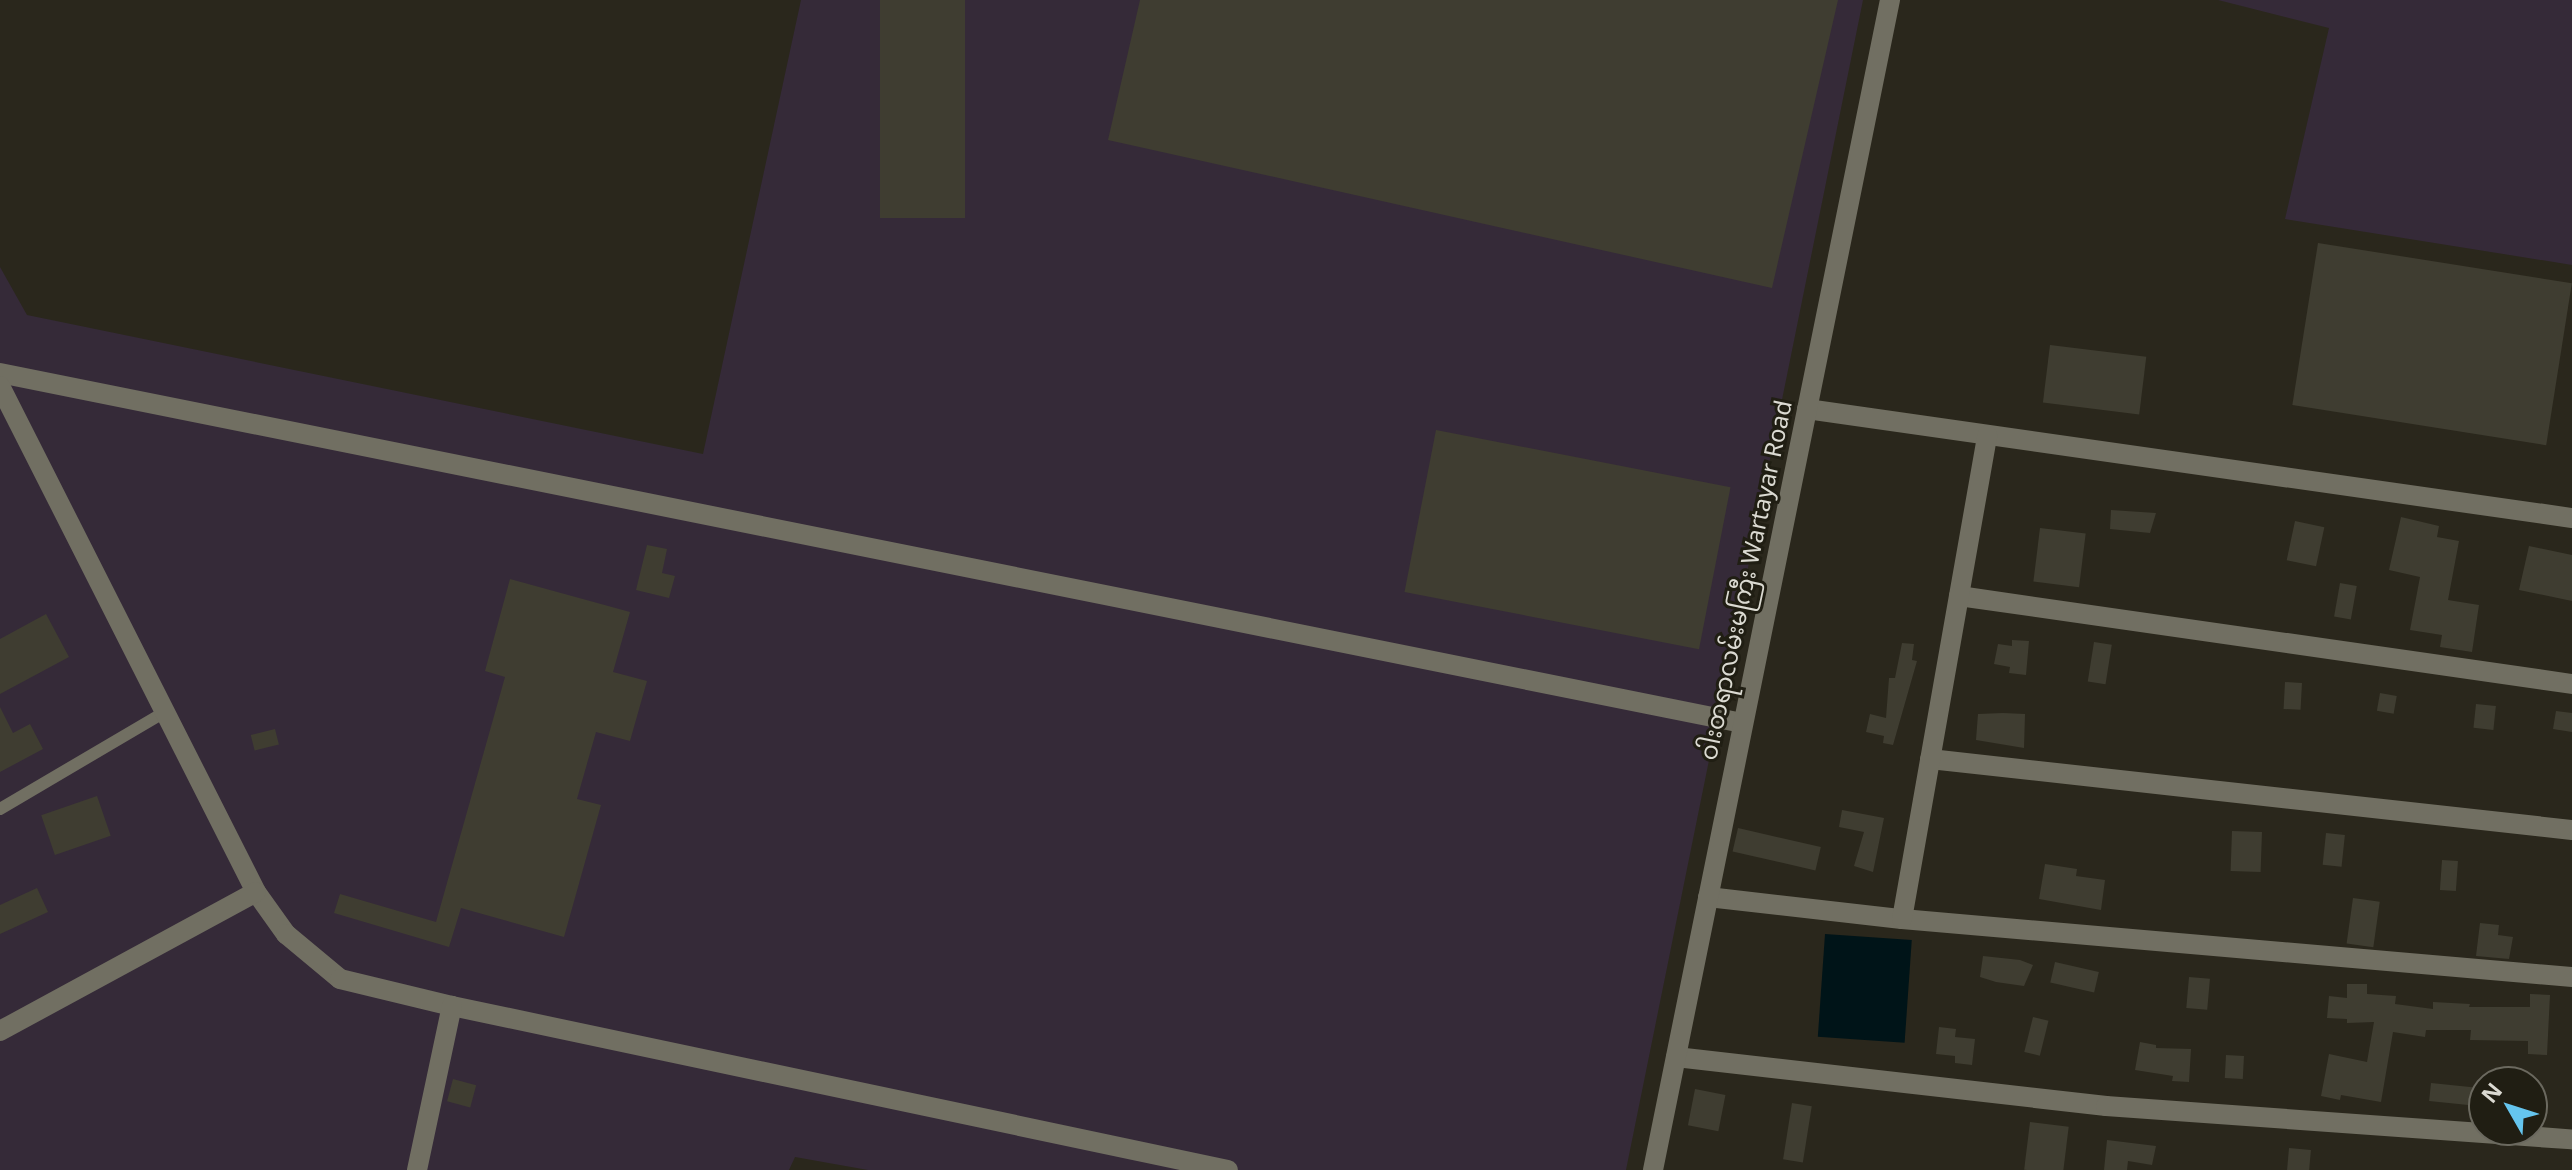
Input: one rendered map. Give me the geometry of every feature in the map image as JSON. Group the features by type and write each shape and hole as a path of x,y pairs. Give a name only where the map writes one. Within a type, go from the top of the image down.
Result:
{"street":[{"name":"ဝါးတရာလမ်းမကြီး Wartayar Road","path":"1653,1170 1890,0"},
{"path":"0,373 1742,723"},
{"path":"0,386 256,892 286,934 340,979 452,1006 1228,1170"},
{"path":"1807,409 2572,518"},
{"path":"1902,919 1987,435"},
{"path":"1959,596 2572,684"},
{"path":"1930,759 2572,830"},
{"path":"0,1031 256,892"},
{"path":"1708,897 1902,919 2572,977"},
{"path":"417,1170 452,1006"},
{"path":"1676,1057 2106,1106 2572,1139"}],"lane":[{"path":"0,809 165,712"}],"shaded area":[{"path":"801,0 1863,0 1626,1170 868,1170 795,1157 789,1170 0,1170 0,267 27,315 703,454"},
{"path":"2218,0 2572,0 2572,265 2285,219 2329,28"},
{"path":"1825,934 1912,940 1905,1043 1818,1037"}],"building":[{"path":"880,0 965,0 965,218 880,218"},
{"path":"1140,0 1838,0 1772,288 1108,140"},
{"path":"2318,243 2572,283 2546,445 2292,405"},
{"path":"2050,345 2146,357 2139,414 2043,403"},
{"path":"1436,430 1730,487 1699,649 1405,592"},
{"path":"2111,510 2156,513 2150,533 2110,529"},
{"path":"2401,517 2439,526 2437,537 2459,541 2448,600 2479,605 2472,652 2440,647 2442,635 2410,630 2420,577 2389,570"},
{"path":"2295,521 2324,527 2316,566 2287,560"},
{"path":"2040,528 2086,534 2079,587 2033,582"},
{"path":"647,545 667,549 662,573 675,576 669,598 636,590"},
{"path":"2529,546 2572,555 2572,601 2519,590"},
{"path":"510,579 630,612 613,672 647,681 630,741 596,732 577,799 601,805 564,937 461,908 449,947 334,913 340,894 436,922 505,677 485,671"},
{"path":"2340,583 2357,586 2351,619 2334,616"},
{"path":"46,614 69,657 0,694 0,639"},
{"path":"2012,640 2029,641 2026,675 2009,673 2010,667 1994,664 1998,644 2012,646"},
{"path":"2094,642 2112,645 2106,684 2088,682"},
{"path":"1902,643 1914,644 1912,660 1917,661 1893,745 1883,743 1884,736 1866,732 1870,714 1886,718 1889,678 1895,678"},
{"path":"2285,682 2302,683 2301,710 2284,709"},
{"path":"2380,693 2397,696 2394,714 2377,711"},
{"path":"2476,704 2496,706 2493,730 2473,728"},
{"path":"0,707 13,733 30,724 43,749 0,772"},
{"path":"2556,711 2572,713 2572,732 2553,729"},
{"path":"1978,714 2025,714 2024,748 1976,740"},
{"path":"275,729 279,745 255,751 251,735"},
{"path":"97,796 111,836 55,855 41,815"},
{"path":"1842,810 1884,818 1873,872 1854,866 1864,832 1839,827"},
{"path":"1738,828 1821,847 1815,871 1733,851"},
{"path":"2232,831 2262,832 2261,872 2231,871"},
{"path":"2326,833 2345,835 2342,867 2323,865"},
{"path":"2442,860 2458,861 2456,891 2440,890"},
{"path":"2045,864 2077,869 2076,876 2105,880 2101,910 2039,899"},
{"path":"37,888 48,912 0,934 0,905"},
{"path":"2353,898 2380,902 2373,947 2347,944"},
{"path":"2480,923 2499,925 2498,935 2513,937 2509,959 2476,956"},
{"path":"1983,956 2020,960 2033,965 2024,986 1980,977"},
{"path":"2055,962 2099,972 2094,993 2050,982"},
{"path":"2189,977 2210,979 2207,1010 2186,1008"},
{"path":"2347,984 2367,984 2367,994 2396,996 2395,1004 2433,1009 2433,1002 2470,1004 2469,1007 2530,1007 2530,994 2550,995 2547,1055 2528,1054 2528,1041 2470,1040 2471,1030 2426,1030 2425,1037 2393,1032 2381,1102 2341,1095 2340,1100 2321,1096 2329,1054 2367,1062 2374,1022 2347,1023 2347,1019 2327,1018 2329,996 2347,998"},
{"path":"2033,1017 2049,1021 2040,1056 2024,1052"},
{"path":"1939,1027 1956,1029 1955,1037 1975,1039 1972,1065 1955,1063 1955,1056 1936,1054"},
{"path":"2140,1042 2156,1045 2156,1048 2191,1049 2189,1082 2172,1081 2173,1076 2135,1070"},
{"path":"2226,1055 2244,1056 2243,1079 2225,1078"},
{"path":"453,1079 476,1085 470,1107 447,1101"},
{"path":"2431,1083 2468,1087 2468,1105 2429,1101"},
{"path":"1695,1089 1725,1095 1718,1131 1688,1125"},
{"path":"1792,1103 1812,1106 1803,1162 1783,1159"},
{"path":"2030,1122 2069,1127 2063,1170 2024,1170"},
{"path":"2107,1140 2156,1146 2152,1165 2128,1161 2127,1170 2104,1170"},
{"path":"2289,1148 2311,1150 2309,1170 2287,1170"}]}
